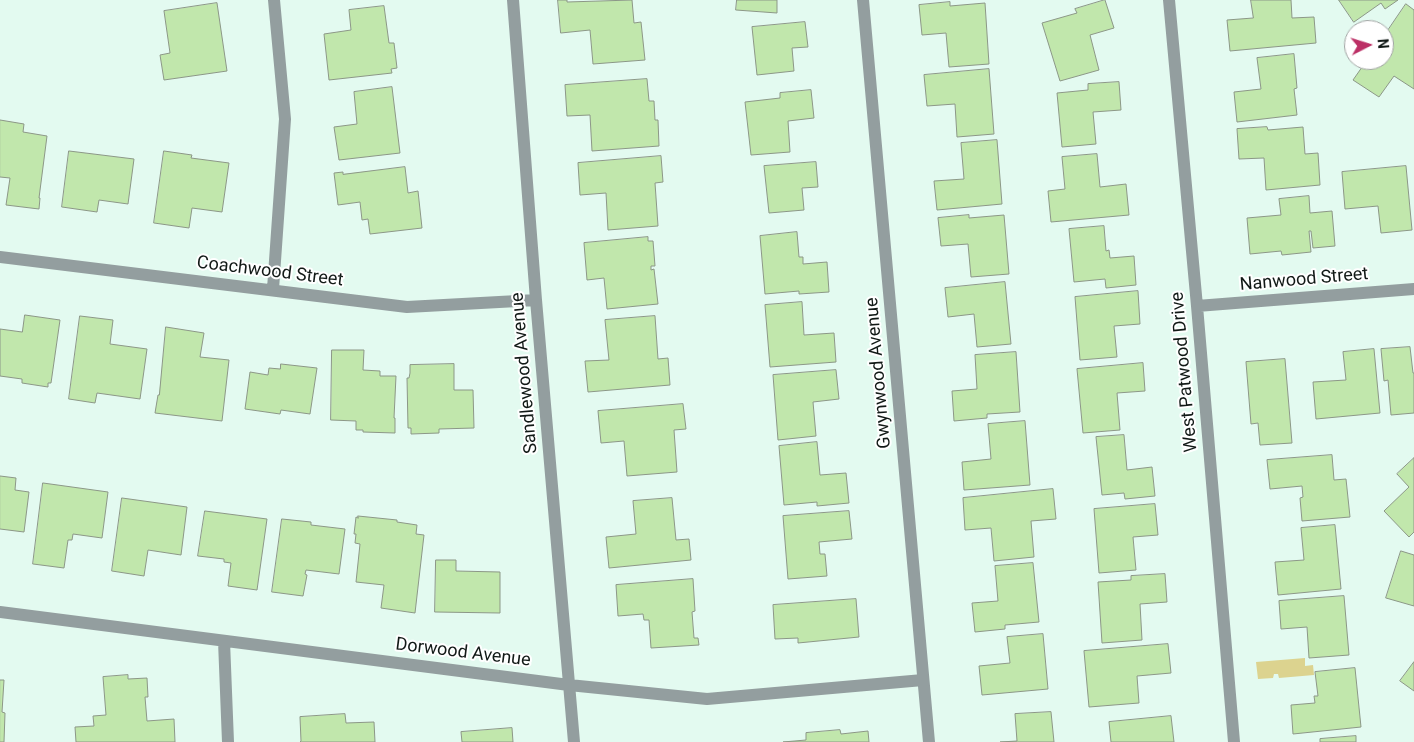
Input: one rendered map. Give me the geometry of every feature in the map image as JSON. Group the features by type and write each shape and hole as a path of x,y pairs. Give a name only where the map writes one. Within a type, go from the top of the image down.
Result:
{"street":[{"path":"273,289 285,120 274,0"},
{"name":"Sandlewood Avenue","path":"512,0 574,742"},
{"name":"Gwynwood Avenue","path":"864,0 929,742"},
{"name":"West Patwood Drive","path":"1169,0 1234,742"},
{"name":"Coachwood Street","path":"0,257 273,289 407,307 536,300"},
{"name":"Nanwood Street","path":"1197,306 1414,289"},
{"name":"Dorwood Avenue","path":"0,612 569,684 706,699 923,680"},
{"path":"224,640 228,742"}],"shaded area":[{"path":"1305,658 1305,666 1313,665 1314,675 1279,678 1278,674 1274,674 1273,678 1258,679 1256,662"}],"building":[{"path":"558,0 567,0 567,2 632,0 634,23 641,22 645,60 593,64 590,30 561,33"},
{"path":"737,0 777,0 777,13 736,10"},
{"path":"1105,0 1114,28 1090,35 1099,70 1060,81 1042,23 1077,13 1075,9"},
{"path":"1251,0 1291,0 1292,18 1314,17 1316,43 1230,51 1227,20 1253,18"},
{"path":"1339,0 1398,0 1385,9 1381,3 1357,20 1353,20"},
{"path":"950,2 950,6 985,3 989,64 949,67 946,33 922,35 919,5"},
{"path":"217,3 227,71 164,80 160,55 170,53 164,11"},
{"path":"1406,4 1414,10 1414,89 1394,76 1379,97 1353,80 1360,70 1394,70 1394,21"},
{"path":"384,6 389,43 394,43 397,68 391,69 392,73 329,80 324,34 351,30 349,10"},
{"path":"805,22 808,47 792,48 794,71 757,75 752,27"},
{"path":"1294,54 1297,88 1294,89 1297,115 1237,122 1234,92 1261,89 1257,58"},
{"path":"989,69 994,134 957,137 955,104 927,106 924,75"},
{"path":"647,79 649,101 654,101 655,120 658,120 659,146 592,151 590,115 567,116 565,85"},
{"path":"1119,82 1121,110 1093,112 1096,144 1062,147 1057,93 1088,90 1088,84"},
{"path":"392,87 400,153 339,160 334,127 357,124 354,92"},
{"path":"811,90 814,118 788,121 790,152 751,155 745,102 780,98 780,93"},
{"path":"0,120 24,124 23,132 47,136 39,209 6,205 10,178 0,177"},
{"path":"1267,127 1268,130 1303,127 1305,154 1318,153 1320,185 1266,190 1264,158 1239,159 1237,129"},
{"path":"997,140 1002,204 937,210 934,181 964,179 961,143"},
{"path":"69,151 134,159 128,204 99,200 97,212 62,207"},
{"path":"164,151 192,155 191,158 229,163 222,212 192,208 189,228 154,223"},
{"path":"1097,154 1100,187 1126,184 1129,215 1051,222 1048,191 1065,189 1062,157"},
{"path":"661,156 663,182 655,183 658,226 608,230 606,193 580,195 578,163"},
{"path":"816,162 818,187 802,188 804,210 769,213 764,166"},
{"path":"1406,166 1412,230 1381,233 1378,206 1345,209 1342,172"},
{"path":"405,167 408,193 418,191 422,228 370,234 368,219 362,220 360,202 338,205 334,173 343,172 343,174"},
{"path":"1309,196 1310,213 1332,211 1335,246 1313,248 1311,231 1309,231 1311,252 1282,255 1281,251 1250,254 1247,218 1281,215 1279,199"},
{"path":"969,215 969,218 1004,215 1009,274 971,277 968,244 941,246 938,218"},
{"path":"1104,226 1106,251 1109,250 1110,258 1134,256 1136,285 1106,288 1105,279 1074,282 1069,229"},
{"path":"797,232 799,257 803,257 803,264 827,262 829,292 799,294 799,291 765,294 760,236"},
{"path":"648,237 648,241 653,241 655,266 651,266 651,270 654,269 658,304 607,309 604,278 587,280 584,243"},
{"path":"1005,282 1011,344 977,347 974,314 948,317 945,288"},
{"path":"1138,291 1140,324 1114,326 1117,357 1080,360 1075,297"},
{"path":"802,302 804,335 834,333 836,362 770,367 765,305"},
{"path":"25,315 60,320 51,383 48,383 48,387 22,383 22,379 0,376 0,329 22,332"},
{"path":"80,316 113,320 110,344 147,349 140,399 97,393 95,403 69,399"},
{"path":"655,316 658,359 668,358 670,385 588,392 585,361 609,360 605,320"},
{"path":"166,327 204,333 200,357 229,360 222,421 155,413 159,395"},
{"path":"1410,347 1414,373 1414,413 1391,415 1388,380 1384,381 1381,349"},
{"path":"1374,349 1380,413 1316,419 1313,382 1346,380 1343,352"},
{"path":"332,350 364,350 363,370 380,371 380,376 396,376 395,433 363,432 363,430 356,430 356,421 331,420"},
{"path":"1016,352 1020,412 987,414 987,418 954,421 952,391 977,389 975,355"},
{"path":"1285,359 1292,443 1260,445 1258,423 1251,424 1246,362"},
{"path":"1143,363 1145,391 1117,393 1120,430 1083,433 1077,369"},
{"path":"281,364 317,368 310,414 281,410 280,414 245,409 250,372 268,375 269,368 280,369"},
{"path":"454,364 454,390 473,390 474,428 439,429 439,433 411,434 411,428 408,428 407,378 409,378 410,365"},
{"path":"836,370 839,399 813,402 816,436 778,440 773,375"},
{"path":"683,404 686,429 674,430 677,472 627,476 624,441 601,443 598,411"},
{"path":"1025,421 1030,485 964,490 962,462 991,459 988,424"},
{"path":"1124,435 1127,470 1152,467 1155,496 1125,499 1124,493 1102,495 1096,437"},
{"path":"817,442 820,475 846,473 849,503 817,506 817,502 784,505 779,446"},
{"path":"1332,455 1334,480 1346,479 1350,517 1302,521 1300,498 1303,497 1302,486 1270,489 1267,460"},
{"path":"1414,458 1414,532 1409,537 1384,511 1409,487 1397,474"},
{"path":"0,476 16,478 15,490 29,492 24,532 0,529"},
{"path":"43,483 108,492 102,538 73,534 72,540 68,540 64,568 33,564"},
{"path":"1053,489 1056,519 1031,521 1034,557 994,561 991,528 965,530 963,498"},
{"path":"122,498 187,507 181,555 148,550 144,576 112,571"},
{"path":"672,498 676,540 689,539 691,560 609,568 606,537 636,534 633,501"},
{"path":"1155,504 1158,535 1133,537 1136,570 1099,573 1094,509"},
{"path":"205,511 267,519 257,590 228,586 231,563 224,562 224,559 198,556"},
{"path":"849,511 852,539 819,542 820,554 825,554 827,576 788,579 783,516"},
{"path":"358,516 397,520 397,522 417,525 416,534 424,535 415,613 381,608 384,585 356,582 360,544 355,543 356,534 354,534 356,517 358,518"},
{"path":"282,519 311,522 311,525 345,529 339,574 306,570 305,574 307,575 303,596 272,592"},
{"path":"1335,525 1341,589 1278,595 1275,562 1304,560 1301,528"},
{"path":"1401,551 1414,555 1414,606 1386,598"},
{"path":"436,560 456,560 456,571 500,572 500,613 435,612"},
{"path":"1033,563 1039,622 1005,625 1005,629 975,632 972,603 998,601 995,566"},
{"path":"1165,574 1167,602 1140,604 1142,640 1102,643 1098,582 1131,580 1131,576"},
{"path":"693,579 695,611 692,612 694,638 698,638 699,645 651,648 649,620 644,620 643,614 618,616 616,585"},
{"path":"1344,596 1349,655 1309,658 1307,627 1281,629 1279,601"},
{"path":"856,599 859,637 798,643 798,638 775,639 773,605"},
{"path":"1043,634 1048,689 982,695 979,666 1010,663 1007,637"},
{"path":"1168,644 1171,673 1137,676 1139,703 1089,707 1084,651"},
{"path":"1414,662 1414,691 1400,681"},
{"path":"1355,668 1361,727 1293,734 1291,705 1315,703 1314,696 1318,696 1315,672"},
{"path":"128,675 128,679 147,678 148,697 145,697 147,721 174,719 175,742 76,742 75,727 94,726 93,716 106,715 103,677"},
{"path":"0,680 4,680 2,712 5,713 4,742 0,742"},
{"path":"1051,712 1054,742 1000,742 1017,741 1015,714"},
{"path":"345,714 346,723 374,722 375,742 300,742 300,717"},
{"path":"1171,716 1174,742 1111,742 1109,722"},
{"path":"512,728 513,742 462,742 461,732"},
{"path":"840,730 841,734 868,731 869,742 783,742 806,740 806,733"},
{"path":"1356,736 1356,742 1320,742 1320,739"}]}
